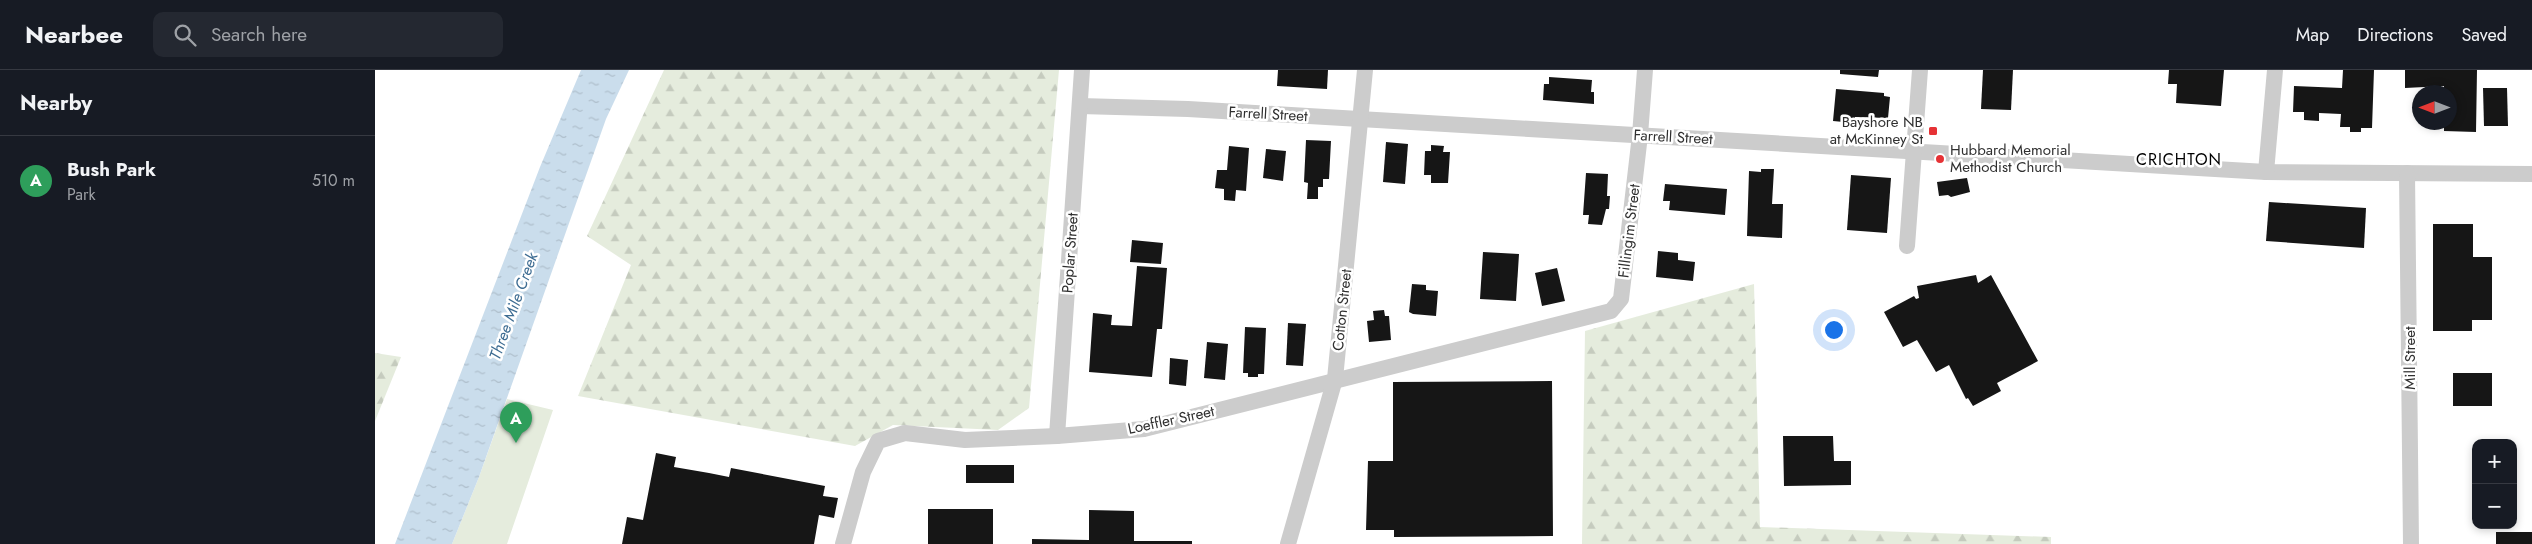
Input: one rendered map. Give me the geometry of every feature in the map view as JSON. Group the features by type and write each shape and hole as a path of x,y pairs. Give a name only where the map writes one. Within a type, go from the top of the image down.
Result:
{"street":[{"name":"Poplar Street","path":"1057,436 1083,70"},
{"name":"Cotton Street","path":"1288,544 1335,379 1365,70"},
{"name":"Fillingim Street","path":"1535,330 1611,311 1621,299 1640,135 1645,70"},
{"path":"1907,246 1920,70"},
{"path":"2265,172 2275,70"},
{"name":"Farrell Street","path":"1080,106 1188,109 2265,172 2532,174"},
{"name":"Mill Street","path":"2407,173 2411,544"},
{"name":"Loeffler Street","path":"843,544 863,472 878,441 905,433 965,440 1057,436 1144,429 1335,379 1535,330"}],"green space":[{"path":"664,70 1059,70 1029,408 998,430 893,425 855,446 578,396 631,265 587,236"},
{"path":"1754,284 1760,527 2051,537 2051,544 1582,544 1585,331"},
{"path":"375,353 401,357 375,421"},
{"path":"507,399 553,410 507,544 452,544 479,477"}],"water":[{"name":"Three Mile Creek","path":"581,70 629,70 606,119 479,477 452,544 395,544 540,167"}],"building":[{"path":"1278,70 1328,70 1327,89 1277,86"},
{"path":"1840,70 1879,70 1878,77 1840,74"},
{"path":"1983,70 2013,70 2011,110 1981,109"},
{"path":"2169,70 2224,70 2221,106 2176,103 2177,84 2168,84"},
{"path":"2343,70 2374,70 2372,128 2361,128 2361,132 2350,132 2350,127 2340,127 2341,114 2319,113 2319,121 2304,120 2304,112 2293,112 2294,86 2342,88"},
{"path":"2405,70 2477,70 2476,132 2444,131 2457,130 2457,85 2412,85 2412,88 2405,88"},
{"path":"1549,77 1592,80 1591,92 1594,92 1594,104 1543,100 1544,84 1549,84"},
{"path":"2483,88 2507,88 2508,126 2484,126"},
{"path":"1836,89 1884,93 1884,96 1890,97 1888,118 1855,117 1854,123 1833,121"},
{"path":"1306,140 1331,141 1329,179 1323,179 1323,187 1318,187 1318,199 1307,199 1308,183 1304,182"},
{"path":"1386,142 1408,144 1405,184 1383,182"},
{"path":"1431,145 1444,146 1443,152 1450,152 1448,183 1431,183 1431,175 1424,175 1425,151 1431,151"},
{"path":"1229,146 1249,148 1246,191 1236,190 1235,201 1224,200 1224,189 1215,188 1217,170 1227,170"},
{"path":"1266,149 1286,151 1283,181 1263,178"},
{"path":"1761,169 1774,169 1772,204 1783,204 1782,238 1747,236 1749,171 1761,172"},
{"path":"1586,173 1608,174 1607,196 1610,196 1609,209 1606,209 1602,225 1588,224 1589,215 1583,215"},
{"path":"1851,175 1891,178 1887,233 1847,230"},
{"path":"1967,178 1970,192 1951,197 1948,195 1939,196 1937,182"},
{"path":"1665,184 1727,189 1725,215 1669,210 1670,201 1663,201"},
{"path":"2269,202 2366,208 2364,248 2266,241"},
{"path":"2433,224 2473,224 2473,257 2492,257 2492,320 2472,320 2472,331 2433,331"},
{"path":"1132,240 1163,243 1161,264 1130,262"},
{"path":"1658,251 1678,253 1678,260 1695,262 1693,281 1656,277"},
{"path":"1483,252 1519,254 1516,301 1480,299"},
{"path":"1137,266 1167,268 1162,329 1157,329 1152,377 1089,372 1093,313 1112,315 1111,325 1132,326"},
{"path":"1557,268 1565,301 1542,306 1535,273"},
{"path":"1976,275 1978,283 1991,275 2038,361 1997,383 2001,391 1973,406 1968,398 1966,399 1949,365 1936,372 1917,340 1903,347 1884,312 1914,296 1916,299 1919,298 1917,286"},
{"path":"1412,284 1426,285 1426,290 1438,291 1436,316 1409,312"},
{"path":"1384,310 1385,316 1389,316 1391,340 1369,342 1367,321 1374,320 1373,311"},
{"path":"1288,323 1306,324 1303,366 1286,365"},
{"path":"1245,327 1266,328 1264,374 1258,374 1258,377 1248,377 1248,373 1243,373"},
{"path":"1207,342 1228,344 1225,380 1204,378"},
{"path":"1170,358 1188,360 1186,386 1169,384"},
{"path":"2453,373 2492,373 2492,406 2453,406"},
{"path":"1552,381 1553,536 1394,537 1394,530 1366,530 1368,461 1393,461 1393,382"},
{"path":"1783,436 1833,436 1834,461 1851,461 1851,485 1784,486"},
{"path":"656,453 676,457 674,467 729,477 731,468 825,486 823,496 838,498 834,518 819,515 814,544 622,544 627,517 643,520"},
{"path":"966,465 1014,465 1014,483 966,483"},
{"path":"928,509 993,509 993,544 928,544"},
{"path":"1089,510 1134,511 1134,541 1192,541 1192,544 1032,544 1032,539 1089,540"},
{"path":"2496,532 2532,532 2532,544 2496,544"}],"place":[{"name":"Bayshore NB at McKinney St","path":"1933,131"},
{"name":"Hubbard Memorial Methodist Church","path":"1940,159"},
{"name":"Bush Park","path":"516,443"}],"district":[{"name":"CRICHTON","path":"2179,159"}]}
